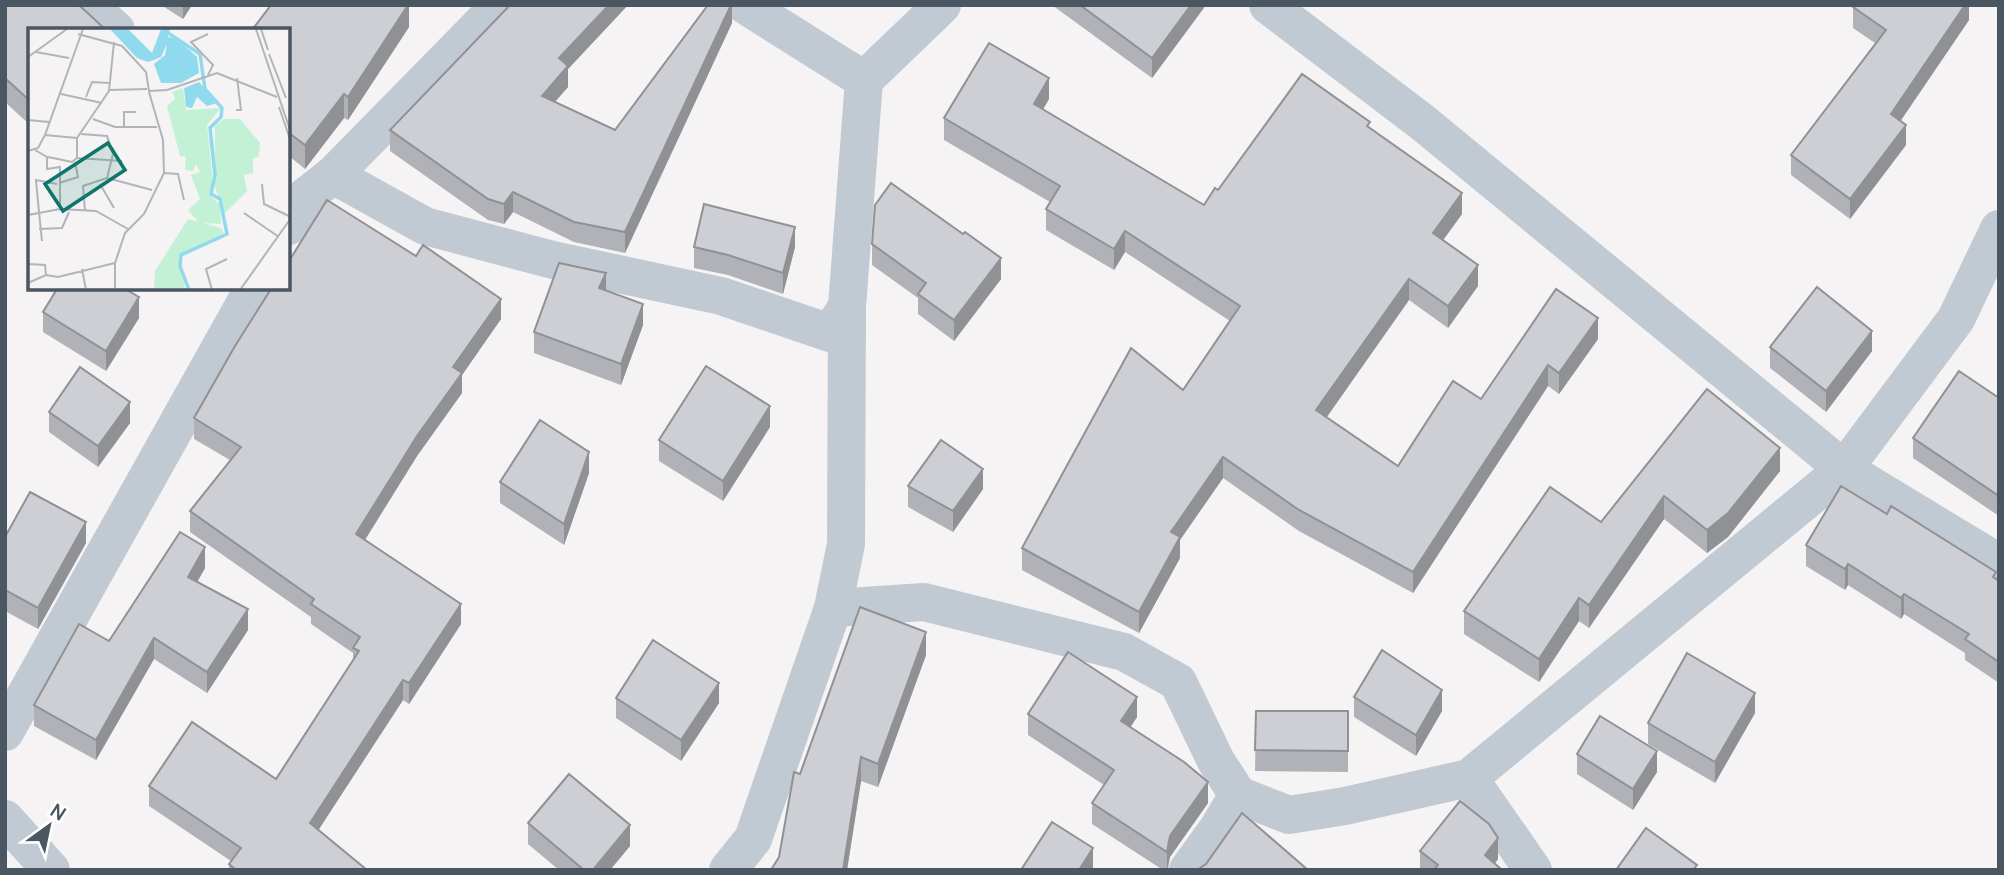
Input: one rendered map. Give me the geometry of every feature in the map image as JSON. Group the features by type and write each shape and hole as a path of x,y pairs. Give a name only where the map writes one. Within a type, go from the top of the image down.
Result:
{"street":[{"path":"88,5 114,28"},
{"path":"304,195 500,5"},
{"path":"745,5 864,80"},
{"path":"728,870 753,839 834,608 846,544 847,307 864,80 942,5"},
{"path":"1268,5 1422,122 1844,469 1999,563"},
{"path":"304,195 553,260 721,296 830,333 847,307"},
{"path":"834,608 924,602 1124,652 1178,682 1216,761 1238,795 1289,815 1345,806 1469,778 1844,469 1956,319 1999,229"},
{"path":"5,732 252,290"},
{"path":"1469,778 1532,870"},
{"path":"1188,870 1238,795"},
{"path":"5,819 51,870"}],"building":[{"path":"5,5 79,5 104,28 28,28 28,99 5,78"},
{"path":"271,5 408,5 348,97 344,94 305,145 290,134 290,28 254,28"},
{"path":"510,5 609,5 559,58 568,66 542,96 615,130 708,5 731,5 625,232 574,222 513,192 504,204 488,199 390,130"},
{"path":"1080,5 1191,5 1152,58"},
{"path":"1965,5 1891,114 1906,125 1850,199 1791,155 1886,30 1853,7"},
{"path":"989,43 1049,78 1034,104 1204,205 1215,188 1218,190 1302,74 1370,122 1367,126 1462,193 1433,233 1478,265 1448,306 1409,279 1316,410 1398,466 1453,381 1481,399 1556,289 1598,318 1559,373 1548,365 1413,572 1299,510 1223,457 1171,532 1180,537 1139,612 1022,548 1131,348 1183,390 1240,306 1125,231 1114,249 1046,209 1060,186 944,118"},
{"path":"891,183 1001,258 954,320 918,294 926,283 872,244 875,205"},
{"path":"327,200 416,256 423,245 501,299 453,367 462,373 417,436 356,534 461,604 409,683 403,680 310,823 367,870 236,870 229,864 241,848 149,786 192,722 276,779 359,651 353,648 360,637 311,604 314,599 190,511 241,447 194,418 270,290 290,290 290,259"},
{"path":"704,204 795,227 783,273 694,247"},
{"path":"559,263 606,273 599,288 643,304 621,364 534,332"},
{"path":"1817,287 1872,331 1826,391 1770,347"},
{"path":"56,290 127,290 139,297 106,351 43,312"},
{"path":"706,366 770,406 723,481 659,440"},
{"path":"80,367 130,402 98,446 49,412"},
{"path":"1959,371 1999,398 1999,496 1913,438"},
{"path":"1707,389 1780,448 1728,513 1707,530 1664,496 1589,605 1579,598 1539,659 1464,611 1550,487 1601,522"},
{"path":"540,420 589,452 564,524 500,482"},
{"path":"941,440 983,469 953,511 908,486"},
{"path":"1841,486 1887,514 1891,506 1996,572 1993,577 1999,581 1999,662 1965,639 1969,634 1904,594 1901,598 1848,564 1845,569 1806,545"},
{"path":"30,492 86,522 38,608 5,590 5,537"},
{"path":"180,532 205,547 188,577 248,609 207,672 154,638 96,740 34,705 79,624 109,641"},
{"path":"860,607 926,632 878,764 861,757 843,870 771,870 779,857 794,772 800,774"},
{"path":"653,640 719,683 681,740 616,698"},
{"path":"1382,650 1442,690 1416,735 1354,697"},
{"path":"1068,652 1137,697 1121,721 1184,762 1208,782 1170,836 1167,852 1092,803 1114,770 1028,714"},
{"path":"1687,653 1755,693 1715,762 1648,723"},
{"path":"1256,711 1348,711 1348,751 1255,750"},
{"path":"1600,716 1657,751 1633,789 1577,754"},
{"path":"569,774 630,825 593,870 584,870 528,823"},
{"path":"1460,801 1489,824 1498,838 1485,855 1502,870 1434,870 1438,865 1420,851"},
{"path":"1242,813 1308,870 1197,870 1206,864"},
{"path":"1052,822 1093,848 1079,870 1021,870"},
{"path":"1646,828 1697,865 1693,870 1616,870"}]}
